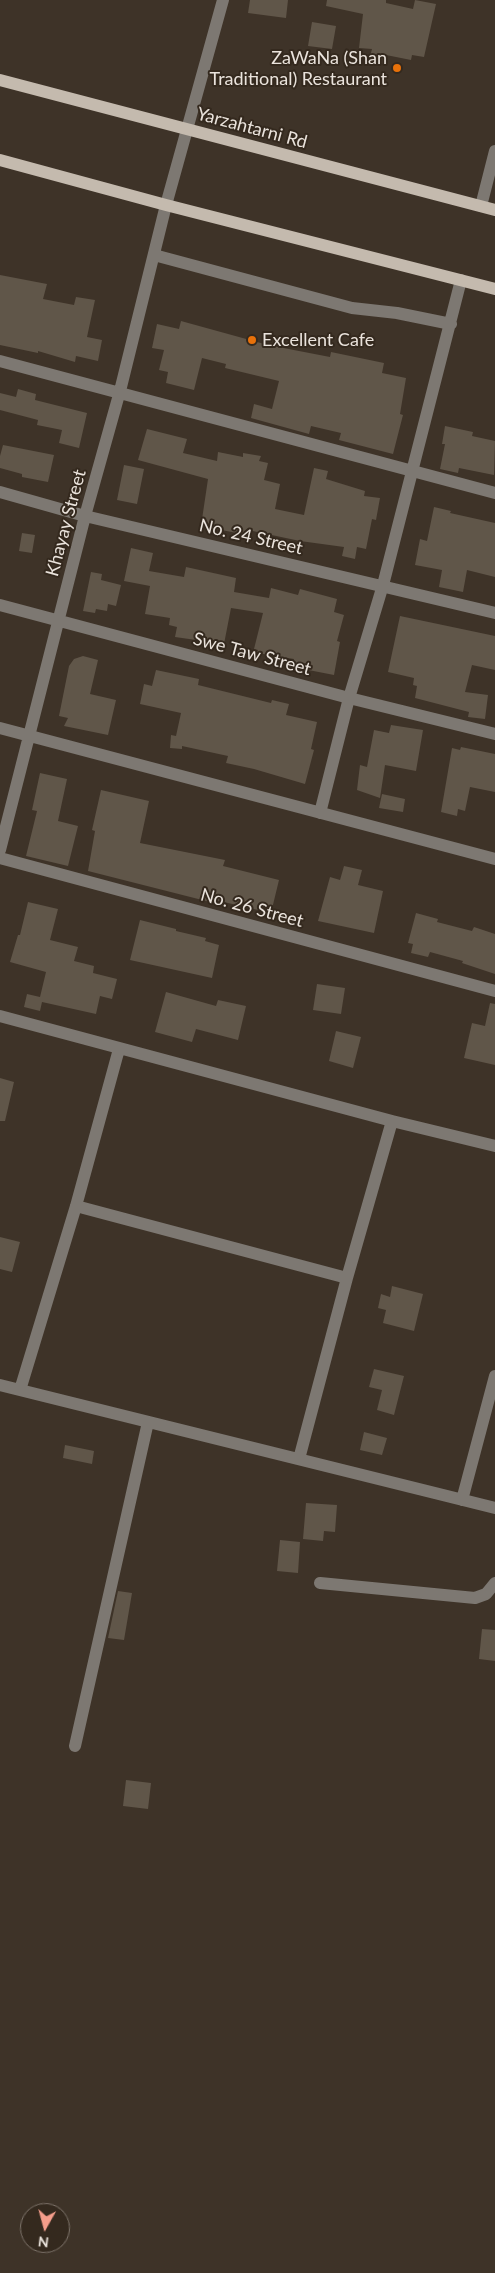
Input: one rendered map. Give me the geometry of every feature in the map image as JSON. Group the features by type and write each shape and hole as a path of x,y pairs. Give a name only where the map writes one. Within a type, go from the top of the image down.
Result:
{"main road":[{"name":"Yarzahtarni Rd","path":"0,80 495,210"},
{"path":"0,160 166,205 495,289"}],"street":[{"name":"Khayay Street","path":"0,850 85,516 120,391 166,205 223,0"},
{"path":"481,206 495,151"},
{"path":"154,255 352,308 397,313 451,324"},
{"path":"320,812 349,698 383,585 461,280"},
{"path":"0,361 120,391 412,472 495,493"},
{"name":"No. 24 Street","path":"0,492 85,516 383,585 495,614"},
{"name":"Swe Taw Street","path":"0,605 349,698 495,734"},
{"path":"0,728 495,859"},
{"name":"No. 26 Street","path":"0,858 495,991"},
{"path":"0,1016 392,1121 495,1146"},
{"path":"20,1390 76,1206 119,1049"},
{"path":"299,1459 347,1278 392,1121"},
{"path":"76,1206 347,1278"},
{"path":"462,1500 495,1376"},
{"path":"0,1385 495,1508"},
{"path":"75,1746 148,1422"},
{"path":"320,1583 476,1598 486,1594 495,1583"}],"building":[{"path":"250,0 288,0 286,18 248,13"},
{"path":"327,0 386,0 386,3 413,9 415,0 436,4 424,57 412,55 411,60 386,55 383,64 369,60 372,49 359,48 363,14 326,6"},
{"path":"312,22 336,26 332,49 308,46"},
{"path":"0,275 47,284 43,299 74,305 76,297 95,300 87,337 102,340 98,361 76,356 75,362 38,351 38,353 0,345"},
{"path":"181,321 268,345 330,357 331,352 384,363 382,373 406,378 400,414 403,415 393,454 339,440 341,433 311,426 309,434 251,418 254,404 272,409 279,381 225,368 226,364 202,358 194,390 166,383 168,372 159,370 164,350 152,348 157,324 179,329"},
{"path":"18,389 36,394 35,400 87,413 79,448 59,443 62,430 37,425 38,420 0,410 0,393 16,397"},
{"path":"445,426 473,432 472,436 495,441 494,475 459,468 458,473 440,469 445,444 442,444"},
{"path":"147,429 187,439 183,453 217,461 218,452 243,457 243,453 261,456 259,461 268,463 264,480 280,484 275,509 304,515 314,468 328,471 326,479 365,491 364,496 380,498 376,520 372,519 366,549 357,547 355,559 342,556 344,547 300,541 248,530 247,535 201,526 208,479 138,460"},
{"path":"3,445 54,455 48,482 22,477 22,474 0,468 0,456"},
{"path":"124,465 144,469 137,504 117,500"},
{"path":"434,507 451,511 450,513 495,523 495,577 467,570 463,592 439,587 442,570 415,565 420,539 427,541"},
{"path":"22,533 35,535 32,553 19,551"},
{"path":"131,548 153,553 149,571 184,577 186,567 236,578 234,592 269,598 271,588 298,595 300,589 337,599 334,612 344,615 337,641 340,642 334,675 293,667 294,659 257,653 258,650 254,649 263,613 231,608 224,644 175,637 177,627 169,625 170,618 145,614 150,586 124,581"},
{"path":"91,572 102,574 101,580 121,585 116,606 108,604 107,611 96,609 95,613 83,611"},
{"path":"400,616 495,636 495,670 472,665 465,692 488,695 485,719 468,717 469,712 415,698 417,686 413,685 414,678 388,672"},
{"path":"83,656 98,660 90,694 116,700 108,735 64,726 68,718 59,716 69,666 74,659"},
{"path":"156,670 199,679 198,685 271,703 272,700 289,704 286,715 317,722 311,749 314,750 305,784 226,763 228,756 182,746 182,749 170,748 171,735 176,736 181,713 140,704 144,684 152,686"},
{"path":"391,725 423,730 416,771 385,765 380,798 357,790 360,765 367,767 374,730 389,733"},
{"path":"461,747 495,754 495,792 470,787 465,811 458,809 457,816 441,812 452,748 460,750"},
{"path":"40,773 67,779 58,821 78,826 68,866 26,856 37,811 32,810"},
{"path":"101,790 149,801 140,843 225,860 223,866 279,880 271,913 215,900 214,903 88,871 95,831 92,830"},
{"path":"382,794 405,799 403,812 379,808"},
{"path":"344,866 362,870 358,885 383,891 374,933 318,921 330,877 340,880"},
{"path":"28,902 58,909 50,940 78,947 74,961 94,966 93,973 117,979 112,999 100,996 96,1014 42,1002 40,1011 24,1007 27,994 40,997 46,972 10,962 18,935 20,935"},
{"path":"416,913 438,919 437,922 472,931 474,927 495,934 495,974 462,963 463,961 430,952 428,957 411,953 413,944 408,943"},
{"path":"140,920 206,938 205,941 219,945 212,978 130,960"},
{"path":"317,984 345,988 341,1014 313,1010"},
{"path":"166,992 216,1006 218,1000 246,1006 238,1040 196,1029 192,1042 155,1032"},
{"path":"490,1003 495,1004 495,1065 464,1058 472,1023 485,1026"},
{"path":"336,1031 361,1037 353,1068 329,1061"},
{"path":"0,1078 14,1082 5,1121 0,1121"},
{"path":"0,1237 20,1242 12,1272 0,1269"},
{"path":"392,1286 423,1294 414,1331 383,1323 386,1310 378,1308 381,1294 390,1297"},
{"path":"374,1369 404,1376 394,1415 377,1410 382,1390 369,1387"},
{"path":"364,1432 387,1438 382,1455 360,1450"},
{"path":"65,1445 94,1451 92,1464 63,1458"},
{"path":"306,1503 337,1505 335,1532 324,1531 323,1541 303,1539"},
{"path":"280,1540 300,1542 298,1573 277,1571"},
{"path":"118,1591 132,1593 124,1640 108,1638"},
{"path":"482,1629 495,1630 495,1661 479,1659"},
{"path":"126,1780 151,1783 148,1809 123,1806"}],"place":[{"name":"ZaWaNa (Shan Traditional) Restaurant","path":"397,68"},
{"name":"Excellent Cafe","path":"252,340"}]}
